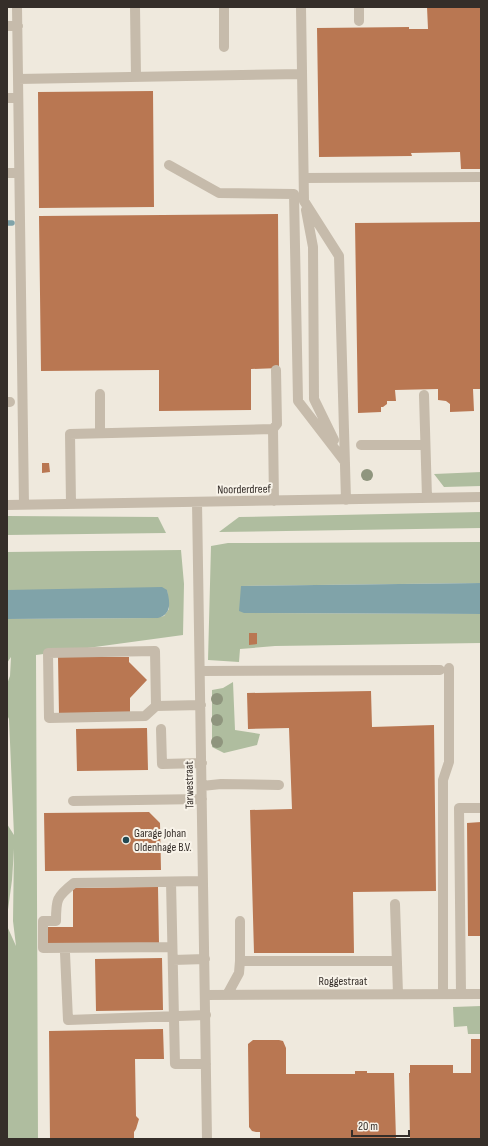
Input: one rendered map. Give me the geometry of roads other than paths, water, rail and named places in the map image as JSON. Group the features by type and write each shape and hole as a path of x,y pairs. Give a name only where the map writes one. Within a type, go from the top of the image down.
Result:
{"street":[{"path":"17,7 24,505"},
{"path":"135,7 136,77"},
{"path":"224,7 224,47"},
{"path":"301,7 304,201 314,247 314,399 345,462"},
{"path":"359,7 359,21"},
{"path":"7,26 18,26"},
{"path":"18,79 302,74"},
{"path":"7,98 18,98"},
{"path":"169,165 219,193 294,194 298,401 345,462"},
{"path":"7,173 19,173"},
{"path":"304,178 481,177"},
{"path":"305,203 339,256 346,500"},
{"path":"274,501 273,429 277,424 276,370"},
{"path":"100,394 100,433"},
{"path":"424,395 427,498"},
{"path":"71,504 70,434 273,429"},
{"path":"361,445 425,445"},
{"name":"Noorderdreef","path":"7,505 481,497"},
{"name":"Tarwestraat","path":"197,502 207,1139"},
{"path":"156,706 155,651 48,653 49,718 145,716 156,706 201,705"},
{"path":"200,671 444,669 448,762 443,780 443,994"},
{"path":"161,729 162,764 202,763"},
{"path":"202,786 279,785"},
{"path":"73,801 202,799"},
{"path":"461,994 459,808 481,808"},
{"path":"172,947 43,948 43,921 56,921 56,902 62,892 74,884 204,881"},
{"path":"171,882 175,1064 206,1064"},
{"path":"395,904 398,994"},
{"path":"227,995 239,973 240,921"},
{"path":"65,953 68,1020 206,1015"},
{"path":"173,960 205,959"},
{"path":"240,961 397,961"},
{"name":"Roggestraat","path":"205,994 481,994"}],"water":[{"path":"481,583 481,614 244,613 239,611 241,586"},
{"path":"162,587 167,590 169,607 166,614 158,618 7,619 7,590"}],"waterway":[{"path":"7,223 12,223"}],"place":[{"name":"Garage Johan Oldenhage B.V.","path":"126,840"}]}
